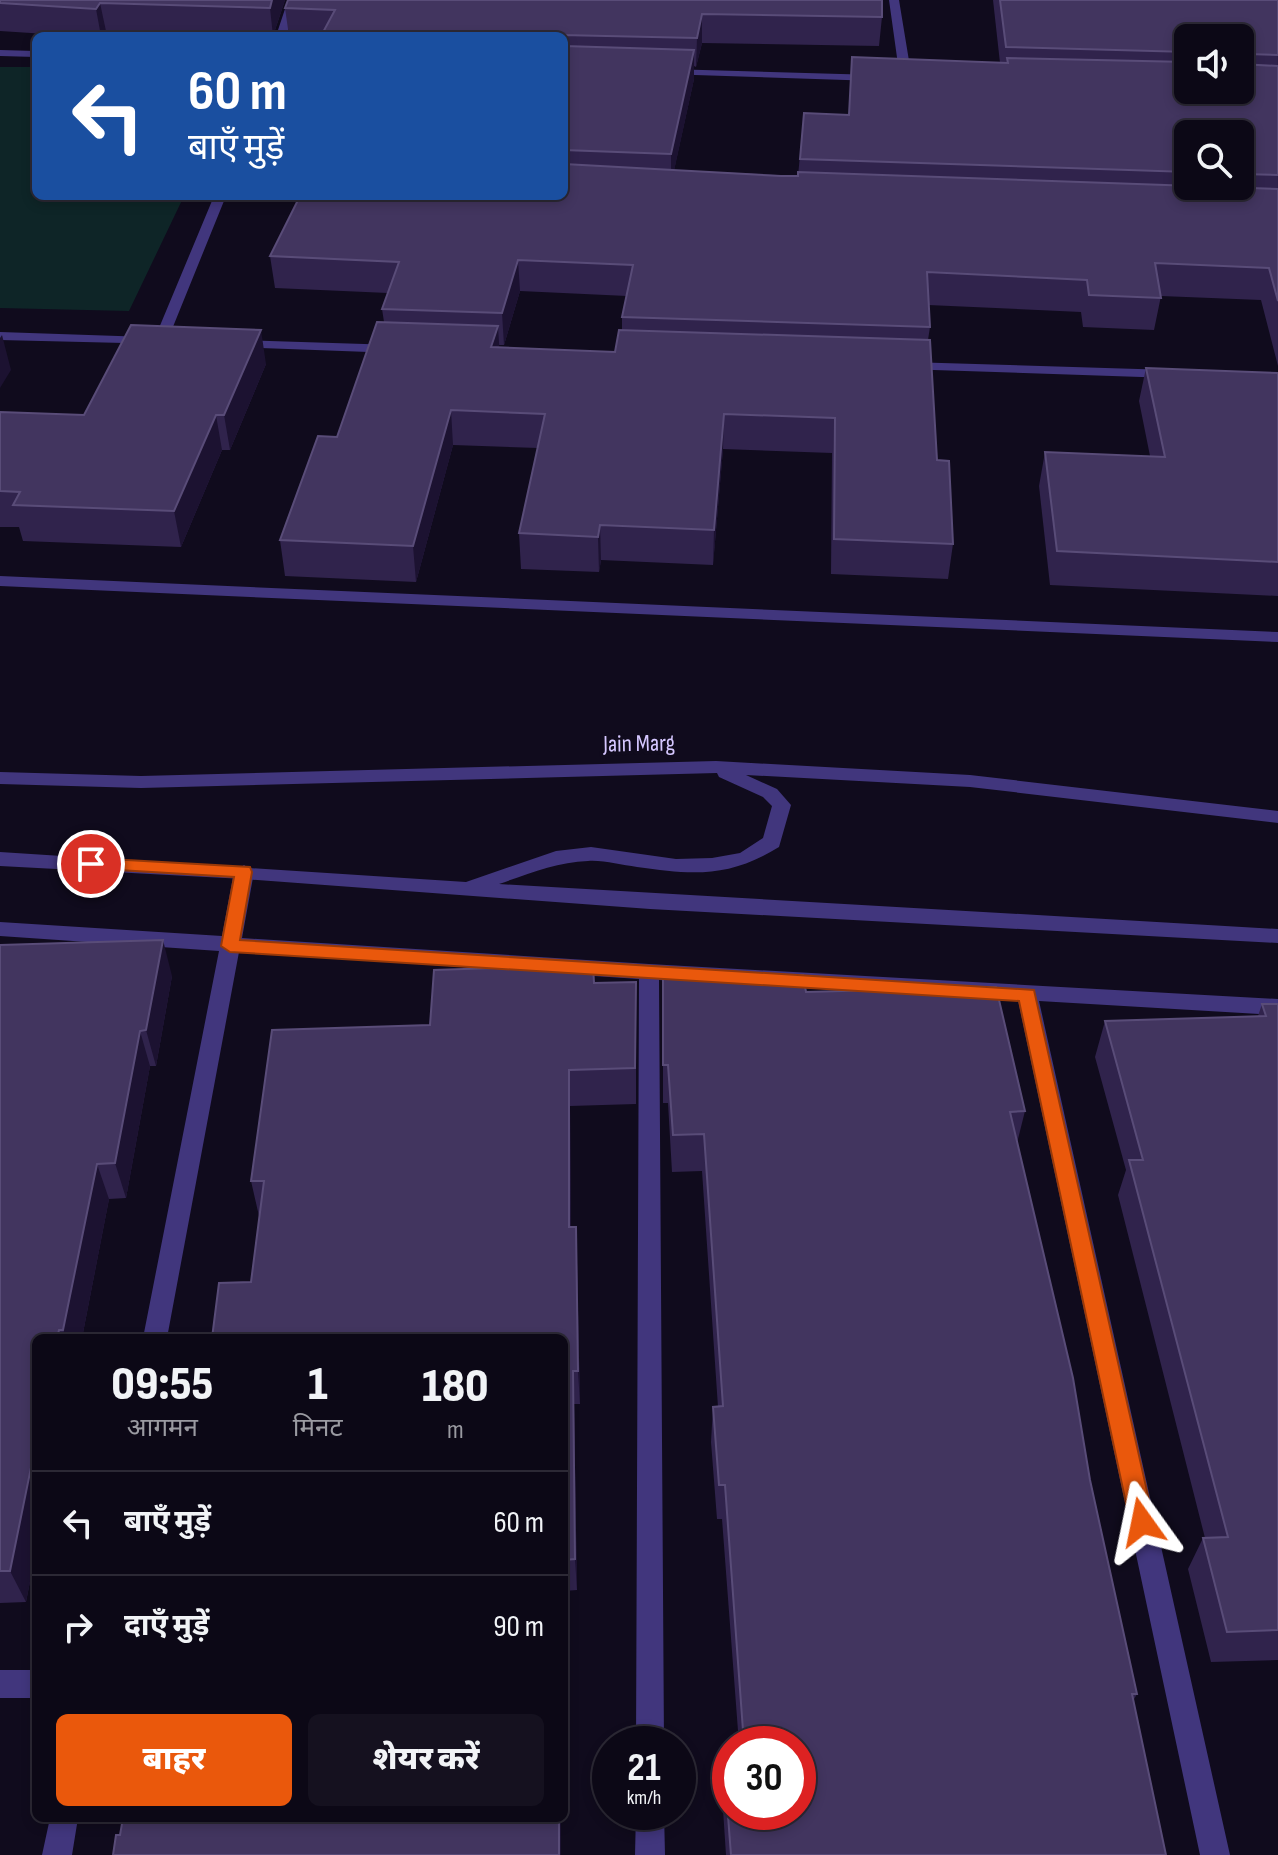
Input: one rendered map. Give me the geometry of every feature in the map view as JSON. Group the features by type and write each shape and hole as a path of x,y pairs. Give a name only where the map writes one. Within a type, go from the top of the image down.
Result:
{"street":[{"path":"282,32 293,0"},
{"path":"894,0 906,79"},
{"path":"0,53 32,54"},
{"path":"657,72 922,80"},
{"path":"161,341 218,200"},
{"path":"0,336 177,342"},
{"path":"225,343 416,349"},
{"path":"895,365 1182,375"},
{"path":"0,581 1278,637"},
{"path":"464,888 556,858 591,854 676,866 712,865 745,859 772,842 782,805 770,793 716,767"},
{"name":"Jain Marg","path":"0,778 141,782 716,767 970,781 1278,817"},
{"path":"0,859 244,872 662,903 1278,936"},
{"path":"156,1334 244,872"},
{"path":"0,929 649,972 1278,1007"},
{"path":"649,972 650,1726"},
{"path":"1027,995 1215,1855"},
{"path":"0,1684 32,1684"},
{"path":"57,1855 63,1822"},
{"path":"650,1830 650,1855"}],"green space":[{"path":"0,67 32,67 32,200 182,200 129,311 0,308"}],"building":[{"path":"0,0 272,0 270,8 100,3 96,9 0,3"},
{"path":"288,0 882,0 882,17 702,14 697,38 568,35 568,32 323,32 335,10 285,8"},
{"path":"1000,0 1278,0 1278,55 1254,54 1254,24 1174,24 1174,52 1006,47"},
{"path":"568,46 694,50 671,154 568,150"},
{"path":"852,57 1008,63 1007,58 1174,62 1174,104 1254,104 1254,65 1278,66 1278,175 1254,174 1254,120 1174,120 1174,172 800,159 804,113 849,115"},
{"path":"568,164 781,176 798,176 798,172 1174,185 1174,200 1254,200 1254,188 1278,189 1278,301 1269,268 1155,263 1161,298 1089,295 1087,280 927,272 930,327 622,317 633,265 518,260 502,313 382,309 399,262 270,256 298,200 568,200"},
{"path":"377,322 498,326 491,347 615,352 619,330 930,340 937,460 949,461 953,544 834,539 835,418 724,414 714,530 600,525 598,537 519,533 545,414 451,410 413,546 280,540 318,436 337,437"},
{"path":"131,325 261,330 224,415 216,415 174,511 13,505 20,492 0,491 0,412 84,415"},
{"path":"1146,368 1278,373 1278,562 1057,551 1045,452 1165,457"},
{"path":"163,940 146,1030 140,1031 115,1163 97,1164 63,1330 59,1330 58,1334 32,1334 32,1463 10,1571 0,1571 0,945"},
{"path":"593,965 594,983 636,982 635,1068 569,1070 569,1227 576,1227 578,1371 573,1371 575,1559 568,1560 568,1334 213,1334 219,1283 251,1282 264,1181 251,1181 272,1030 430,1025 434,970"},
{"path":"803,975 806,992 996,987 1025,1111 1010,1112 1073,1378 1090,1480 1137,1694 1132,1694 1166,1855 731,1855 729,1830 816,1830 816,1726 743,1726 725,1485 719,1485 713,1407 723,1406 704,1134 673,1135 668,1065 663,1065 663,979"},
{"path":"1262,1004 1278,1004 1278,1630 1227,1632 1203,1538 1228,1537 1129,1160 1143,1160 1105,1021 1266,1016"},
{"path":"122,1822 559,1822 559,1855 113,1855 116,1835 120,1835"}],"route":[{"path":"91,864 244,872 230,946 1027,995 1142,1522"}]}
